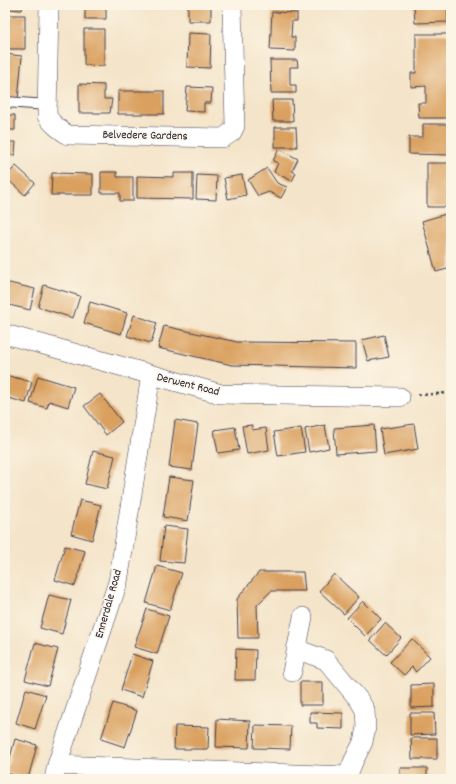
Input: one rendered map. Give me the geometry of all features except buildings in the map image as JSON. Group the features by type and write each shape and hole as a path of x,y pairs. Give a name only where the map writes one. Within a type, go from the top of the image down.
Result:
{"street":[{"name":"Belvedere Gardens","path":"49,5 47,116 52,123 68,135 223,138 232,132 235,126 232,5"},
{"name":"Derwent Road","path":"5,334 151,376 221,394 400,397"},
{"name":"Ennerdale Road","path":"55,772 118,582 151,376"},
{"path":"292,672 303,617"},
{"path":"55,772 346,778 363,742 366,726 364,710 359,700 326,660 296,650"}],"lane":[{"path":"5,102 48,105"}],"path":[{"path":"400,397 451,393"}]}
